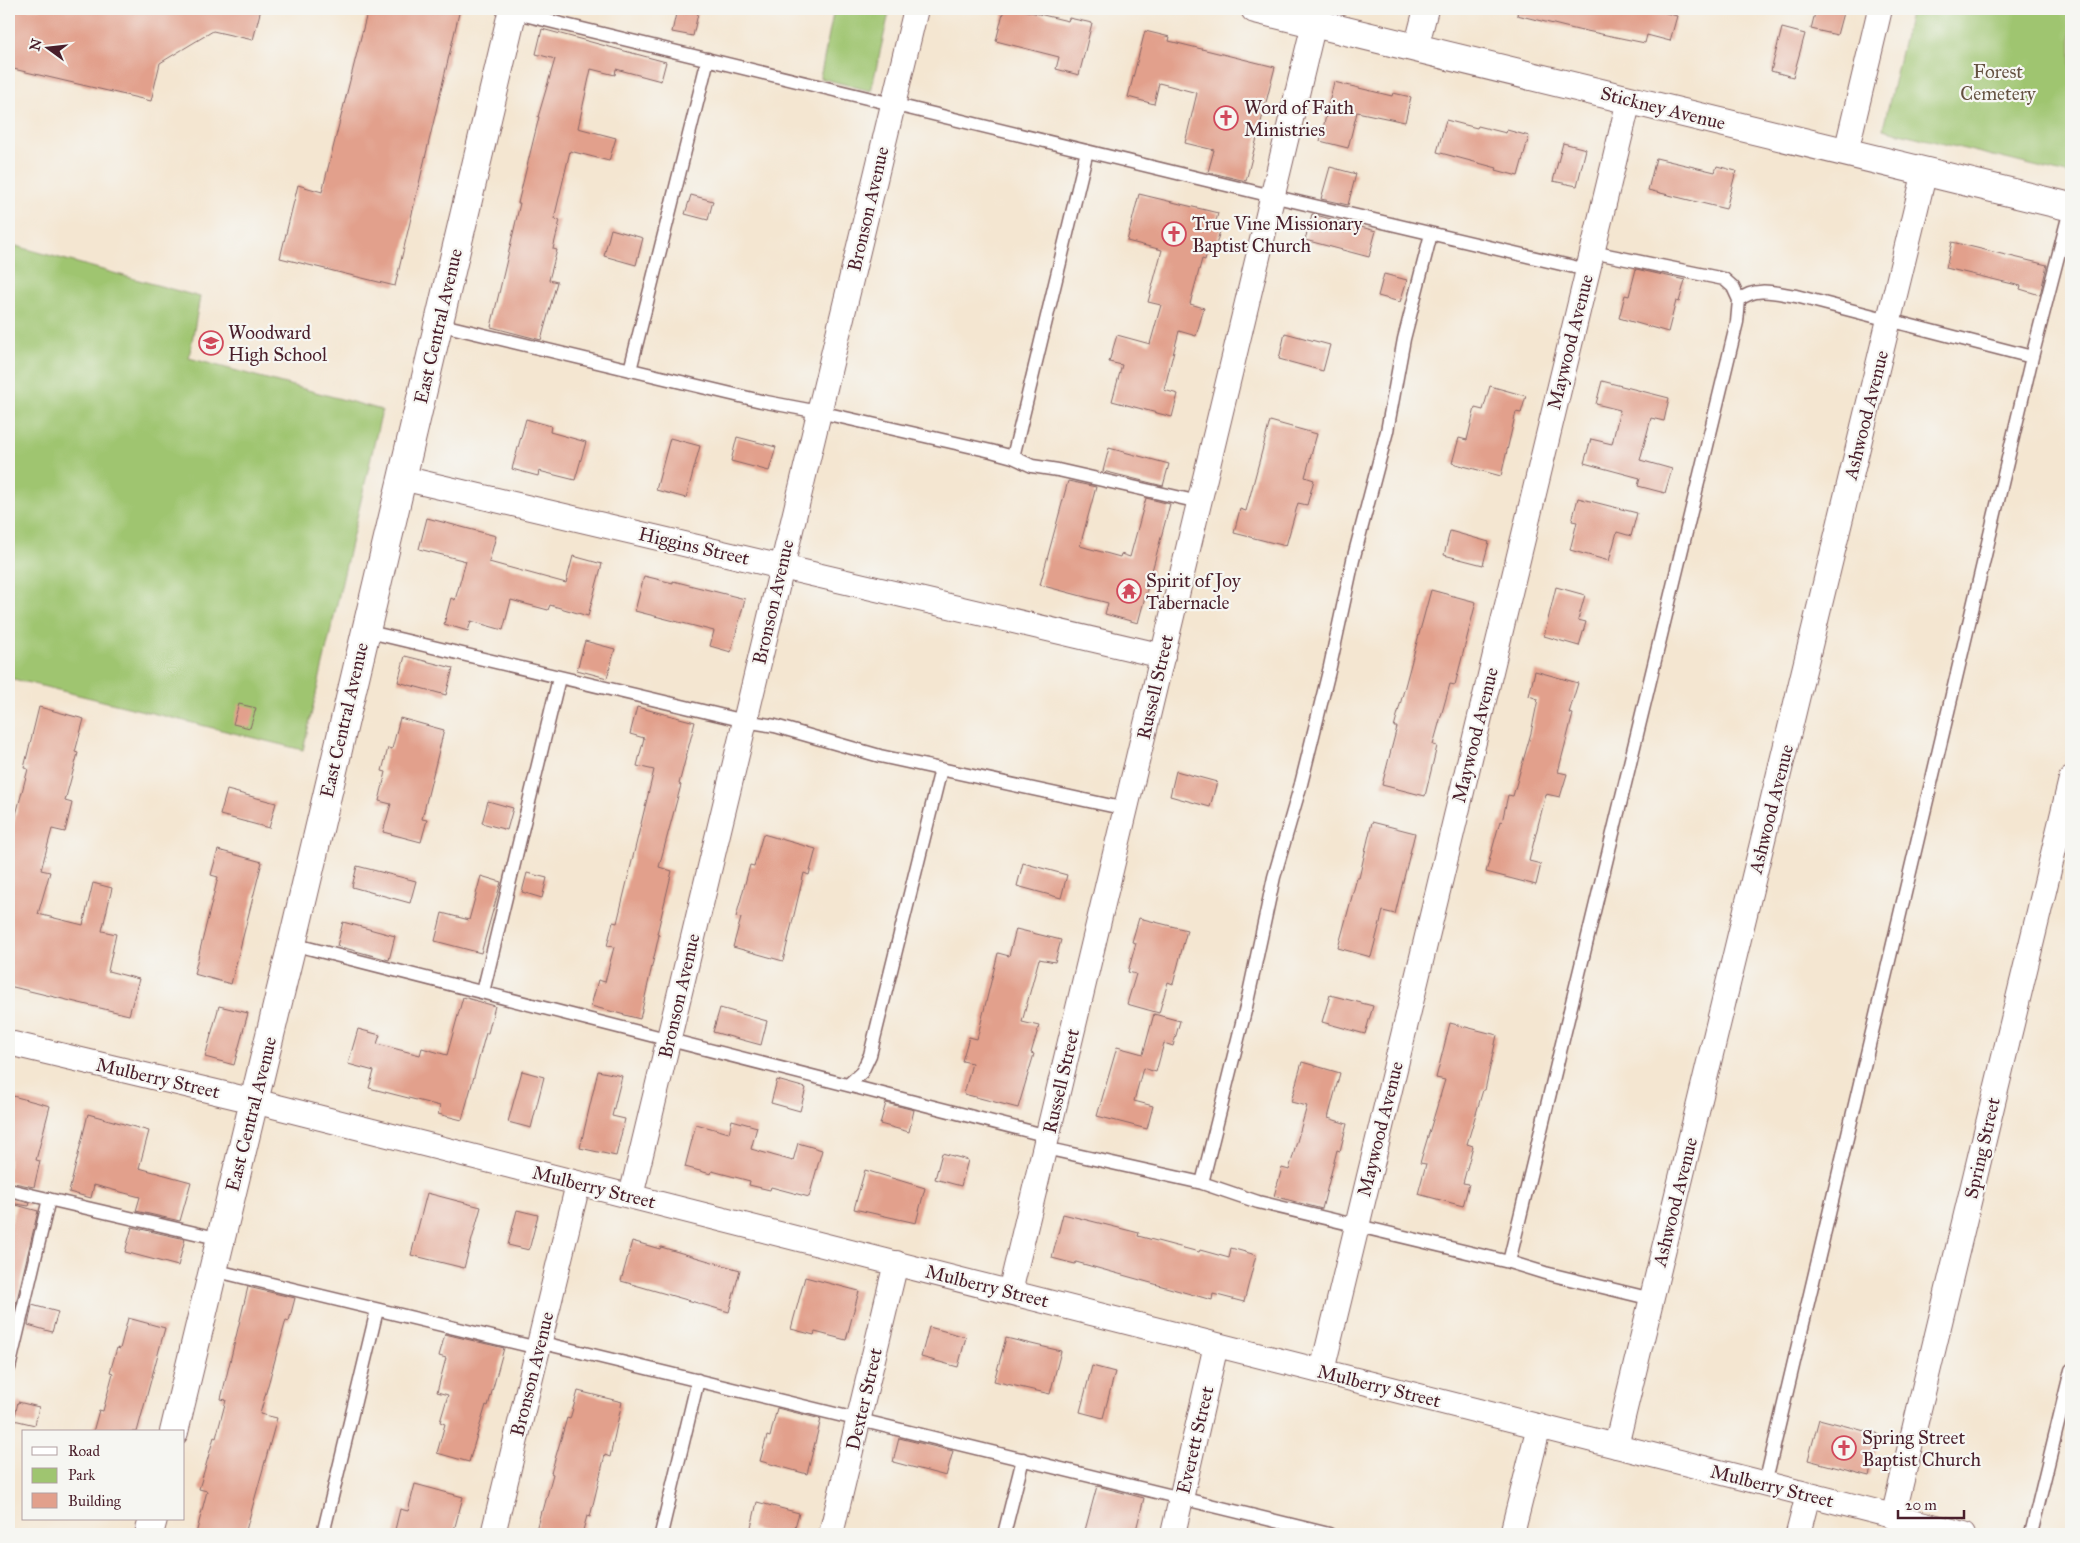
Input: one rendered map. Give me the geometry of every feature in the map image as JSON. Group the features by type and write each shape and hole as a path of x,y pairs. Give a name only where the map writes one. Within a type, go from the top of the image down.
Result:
{"street":[{"name":"Bronson Avenue","path":"631,1196 916,9"},
{"name":"Stickney Avenue","path":"1255,9 2071,206"},
{"path":"1416,48 1426,9"},
{"path":"1846,152 1880,9"},
{"name":"East Central Avenue","path":"174,1430 292,944 512,10"},
{"name":"Russell Street","path":"1010,1292 1314,23"},
{"name":"Maywood Avenue","path":"1322,1371 1628,100"},
{"name":"Ashwood Avenue","path":"1616,1446 1925,171"},
{"name":"Higgins Street","path":"402,478 1163,656"},
{"name":"Spring Street","path":"1893,1516 2071,779"},
{"name":"Mulberry Street","path":"9,1043 254,1101 631,1196 1893,1516 1950,1533"},
{"name":"Bronson Avenue","path":"493,1534 578,1184"},
{"name":"Dexter Street","path":"831,1534 896,1263"},
{"name":"Everett Street","path":"1172,1534 1216,1345"},
{"path":"1512,1534 1539,1426"},
{"path":"1798,1534 1808,1495"},
{"path":"149,1534 153,1520"}],"lane":[{"path":"512,10 1431,234 1590,261 1724,279 1733,287 1739,300 1735,332 1509,1262"},
{"path":"630,370 708,59"},
{"path":"1013,457 1087,151"},
{"path":"1764,1484 2032,357 2071,206"},
{"path":"1202,1184 1246,1007 1274,877 1301,784 1329,671 1353,560 1387,431 1404,339 1431,234"},
{"path":"1739,300 1747,294 1759,291 1796,296 2032,357"},
{"path":"438,324 761,401 819,412 1013,457 1032,466 1058,470 1199,502"},
{"path":"365,631 558,678 745,721 776,726 880,756 1126,809"},
{"path":"483,992 558,678"},
{"path":"848,1085 862,1072 870,1055 941,769"},
{"path":"292,944 848,1085 1202,1184 1258,1202 1509,1262 1545,1273 1652,1299"},
{"path":"9,1190 221,1240"},
{"path":"9,1368 49,1199"},
{"path":"213,1270 377,1310 698,1380 1329,1534"},
{"path":"322,1534 377,1310"},
{"path":"2031,1534 2071,1370"},
{"path":"661,1534 698,1380"},
{"path":"1004,1534 1023,1459"}],"green space":[{"path":"834,9 890,9 871,91 820,78"},
{"name":"Forest Cemetery","path":"1911,9 2071,9 2071,175 1883,129"},
{"path":"9,244 200,297 189,358 382,410 303,750 9,678"}],"building":[{"path":"9,9 261,9 253,40 213,31 160,63 151,101 9,68"},
{"path":"368,9 460,9 395,286 280,258 298,185 322,192"},
{"path":"677,9 699,9 693,36 672,32"},
{"path":"1004,9 1018,9 1068,21 1069,18 1092,23 1079,75 1056,69 1059,57 996,41"},
{"path":"1518,9 1652,9 1677,16 1670,41 1647,35 1645,43 1582,31 1517,15"},
{"path":"1816,9 1844,9 1837,35 1811,29"},
{"path":"1782,28 1805,34 1793,77 1771,71"},
{"path":"542,29 666,62 661,81 616,69 615,75 591,69 578,128 616,138 609,161 570,151 554,219 560,220 553,249 557,250 549,280 557,282 541,340 491,327 538,117 555,59 536,54"},
{"name":"Word of Faith Ministries","path":"1145,31 1170,37 1169,41 1275,67 1246,181 1208,172 1214,150 1185,143 1197,93 1159,83 1154,104 1128,97"},
{"path":"1334,82 1392,96 1393,93 1411,97 1405,122 1357,112 1348,148 1320,141"},
{"path":"1446,120 1477,128 1478,126 1506,133 1507,130 1529,136 1518,176 1496,170 1497,168 1437,152"},
{"path":"1563,143 1586,149 1577,186 1553,181"},
{"path":"1656,158 1715,172 1717,166 1736,171 1726,209 1648,190"},
{"path":"1330,167 1356,174 1348,205 1321,199"},
{"path":"1139,194 1218,213 1215,226 1221,227 1215,249 1208,248 1205,260 1202,259 1190,304 1204,308 1196,336 1179,331 1164,390 1178,394 1172,417 1112,401 1122,365 1109,362 1117,335 1150,344 1161,305 1148,302 1162,250 1127,241"},
{"path":"691,195 713,201 708,220 685,214"},
{"path":"1312,214 1376,231 1369,257 1305,240"},
{"path":"611,229 643,238 636,265 604,256"},
{"path":"1952,242 2047,265 2040,295 2020,289 2021,286 1946,268"},
{"path":"1636,269 1685,280 1679,302 1676,301 1668,332 1619,318 1625,295 1629,296"},
{"path":"1384,274 1407,280 1400,302 1378,296"},
{"path":"1285,333 1330,345 1323,371 1279,359"},
{"path":"1602,381 1669,398 1664,421 1651,418 1640,460 1672,469 1665,493 1638,486 1640,478 1584,463 1591,439 1612,444 1620,410 1596,404"},
{"path":"1490,386 1526,396 1521,413 1516,412 1501,476 1452,463 1459,438 1467,440 1475,408 1483,410"},
{"path":"526,419 551,426 550,432 586,442 575,480 539,471 538,476 512,469"},
{"path":"1270,421 1317,434 1305,477 1314,480 1307,505 1298,503 1286,546 1234,533 1240,509 1246,511"},
{"path":"737,437 776,447 769,471 731,461"},
{"path":"670,438 700,446 686,498 656,490"},
{"path":"1109,448 1169,464 1163,486 1103,471"},
{"path":"1068,481 1096,487 1080,546 1120,557 1121,554 1130,557 1146,498 1170,504 1138,623 1105,614 1108,603 1040,585"},
{"path":"1578,498 1637,513 1631,536 1617,532 1609,561 1570,550 1577,522 1572,521"},
{"path":"427,518 496,536 489,562 566,583 573,556 602,564 588,616 550,605 548,610 511,600 503,630 471,621 468,631 444,624 451,598 455,600 466,561 419,549"},
{"path":"1450,531 1489,542 1483,565 1444,555"},
{"path":"644,576 673,583 673,581 745,599 731,652 710,646 714,631 635,611"},
{"path":"1556,587 1585,595 1578,620 1586,622 1579,646 1544,636"},
{"path":"1431,590 1476,602 1455,685 1450,684 1433,745 1437,746 1425,796 1382,785 1397,727 1394,727"},
{"path":"585,641 615,649 607,678 577,670"},
{"path":"405,656 453,668 446,695 398,682"},
{"path":"1535,671 1578,683 1569,713 1573,714 1558,772 1567,774 1560,797 1546,794 1529,861 1541,864 1536,885 1486,872 1500,821 1502,822 1508,795 1513,796 1531,733 1538,699 1529,696"},
{"path":"239,704 256,708 250,728 233,724"},
{"path":"39,707 84,719 75,752 78,753 65,801 72,803 65,832 52,829 41,870 50,872 38,914 83,925 93,883 112,888 102,931 116,934 108,971 139,979 129,1015 9,986 9,829 12,830 28,769 24,768"},
{"path":"637,707 695,722 679,784 681,785 659,867 672,871 640,1019 591,1006 598,980 605,982 614,947 607,946 613,922 617,923 654,770 637,766 644,738 630,734"},
{"path":"400,718 444,730 422,819 427,820 421,842 383,832 391,804 379,801 386,772 382,771 388,748 392,749"},
{"path":"1176,771 1217,782 1210,807 1170,796"},
{"path":"227,790 276,803 269,828 220,815"},
{"path":"488,801 513,808 507,830 482,823"},
{"path":"1372,822 1415,833 1395,914 1383,911 1371,957 1338,948 1357,878 1359,878"},
{"path":"763,834 816,849 809,875 804,873 783,961 733,947 741,918 736,917 750,865 754,866"},
{"path":"218,850 262,862 231,984 194,974 218,877 211,875"},
{"path":"1023,863 1067,875 1061,898 1017,886"},
{"path":"357,866 416,881 410,903 352,887"},
{"path":"527,873 547,878 542,898 522,892"},
{"path":"481,876 501,882 481,953 435,941 442,913 469,920"},
{"path":"1139,918 1187,930 1173,984 1168,982 1159,1013 1127,1004 1136,974 1128,972 1136,943 1132,942"},
{"path":"343,922 395,936 389,960 337,946"},
{"path":"1016,929 1061,940 1055,962 1039,959 1022,1022 1039,1026 1031,1053 1034,1054 1018,1108 964,1094 972,1063 962,1061 969,1037 977,1039 998,953 1009,956"},
{"path":"1330,995 1373,1006 1365,1034 1322,1022"},
{"path":"463,997 495,1006 462,1120 438,1114 440,1106 369,1088 374,1071 348,1064 358,1029 380,1035 377,1044 420,1055 422,1048 447,1055"},
{"path":"219,1006 248,1013 234,1065 205,1057"},
{"path":"720,1008 767,1021 761,1045 713,1032"},
{"path":"1154,1014 1180,1021 1173,1046 1164,1043 1156,1072 1143,1068 1134,1101 1153,1106 1147,1129 1097,1116 1117,1047 1143,1054"},
{"path":"1450,1023 1497,1035 1485,1090 1483,1090 1467,1144 1473,1146 1463,1183 1469,1184 1463,1206 1418,1194 1426,1164 1420,1163 1445,1080 1436,1078"},
{"path":"1302,1062 1340,1073 1328,1118 1347,1124 1340,1151 1337,1150 1322,1209 1274,1196 1282,1168 1289,1170 1307,1106 1291,1102"},
{"path":"522,1071 544,1077 531,1128 508,1122"},
{"path":"598,1071 622,1076 612,1116 625,1119 616,1156 580,1148"},
{"path":"777,1080 806,1088 800,1111 771,1103"},
{"path":"9,1095 50,1106 36,1160 40,1161 34,1187 9,1182"},
{"path":"886,1103 914,1110 909,1132 880,1124"},
{"path":"88,1114 149,1131 139,1168 191,1182 180,1221 136,1211 140,1197 94,1185 91,1198 69,1192"},
{"path":"732,1120 757,1127 751,1149 793,1161 798,1143 822,1150 809,1197 771,1187 770,1190 749,1185 750,1181 712,1171 711,1174 685,1167 696,1124 729,1133"},
{"path":"942,1153 968,1160 961,1186 935,1179"},
{"path":"865,1170 925,1188 916,1223 854,1209"},
{"path":"427,1193 481,1207 464,1268 411,1255"},
{"path":"9,1198 30,1203 29,1206 9,1203"},
{"path":"16,1205 38,1211 12,1321 9,1320 9,1231"},
{"path":"517,1210 538,1215 529,1250 508,1245"},
{"path":"1063,1214 1139,1233 1138,1236 1199,1252 1200,1250 1229,1258 1231,1248 1256,1255 1244,1302 1213,1294 1212,1300 1076,1262 1075,1264 1052,1258"},
{"path":"132,1227 185,1239 178,1266 125,1252"},
{"path":"632,1241 660,1249 661,1247 740,1270 729,1312 621,1281"},
{"path":"805,1277 859,1291 846,1340 815,1332 814,1335 791,1329"},
{"path":"248,1287 295,1298 289,1321 286,1320 260,1414 277,1418 245,1534 196,1534 207,1491 199,1489 226,1400 221,1399"},
{"path":"32,1305 58,1312 52,1332 28,1325"},
{"path":"128,1318 165,1328 138,1430 94,1430 99,1410 103,1411 113,1373 110,1372 117,1348 120,1349"},
{"path":"929,1327 966,1337 958,1367 921,1357"},
{"path":"445,1334 504,1348 488,1406 486,1405 469,1462 437,1453 445,1424 440,1422 448,1395 437,1392 446,1358 439,1356"},
{"path":"1006,1338 1061,1351 1050,1394 994,1381"},
{"path":"1092,1366 1115,1372 1103,1418 1080,1412"},
{"path":"578,1391 622,1402 610,1457 605,1455 590,1517 587,1516 582,1534 535,1534 541,1511 543,1511 553,1474 551,1473 567,1418 570,1419"},
{"path":"18,1402 39,1407 35,1425 14,1420"},
{"path":"777,1408 821,1419 807,1474 760,1461 767,1436 770,1437"},
{"name":"Spring Street Baptist Church","path":"1819,1419 1880,1435 1869,1476 1808,1460"},
{"path":"899,1438 953,1451 946,1476 893,1462"},
{"path":"415,1484 463,1497 453,1534 394,1534 400,1509 408,1511"},
{"path":"1097,1486 1144,1498 1135,1534 1084,1534"},
{"path":"757,1502 799,1513 793,1534 775,1534 751,1528"}],"place":[{"name":"Word of Faith Ministries","path":"1226,118"},
{"name":"True Vine Missionary Baptist Church","path":"1174,234"},
{"name":"Woodward High School","path":"211,343"},
{"name":"Spirit of Joy Tabernacle","path":"1129,591"},
{"name":"Spring Street Baptist Church","path":"1844,1448"}]}
